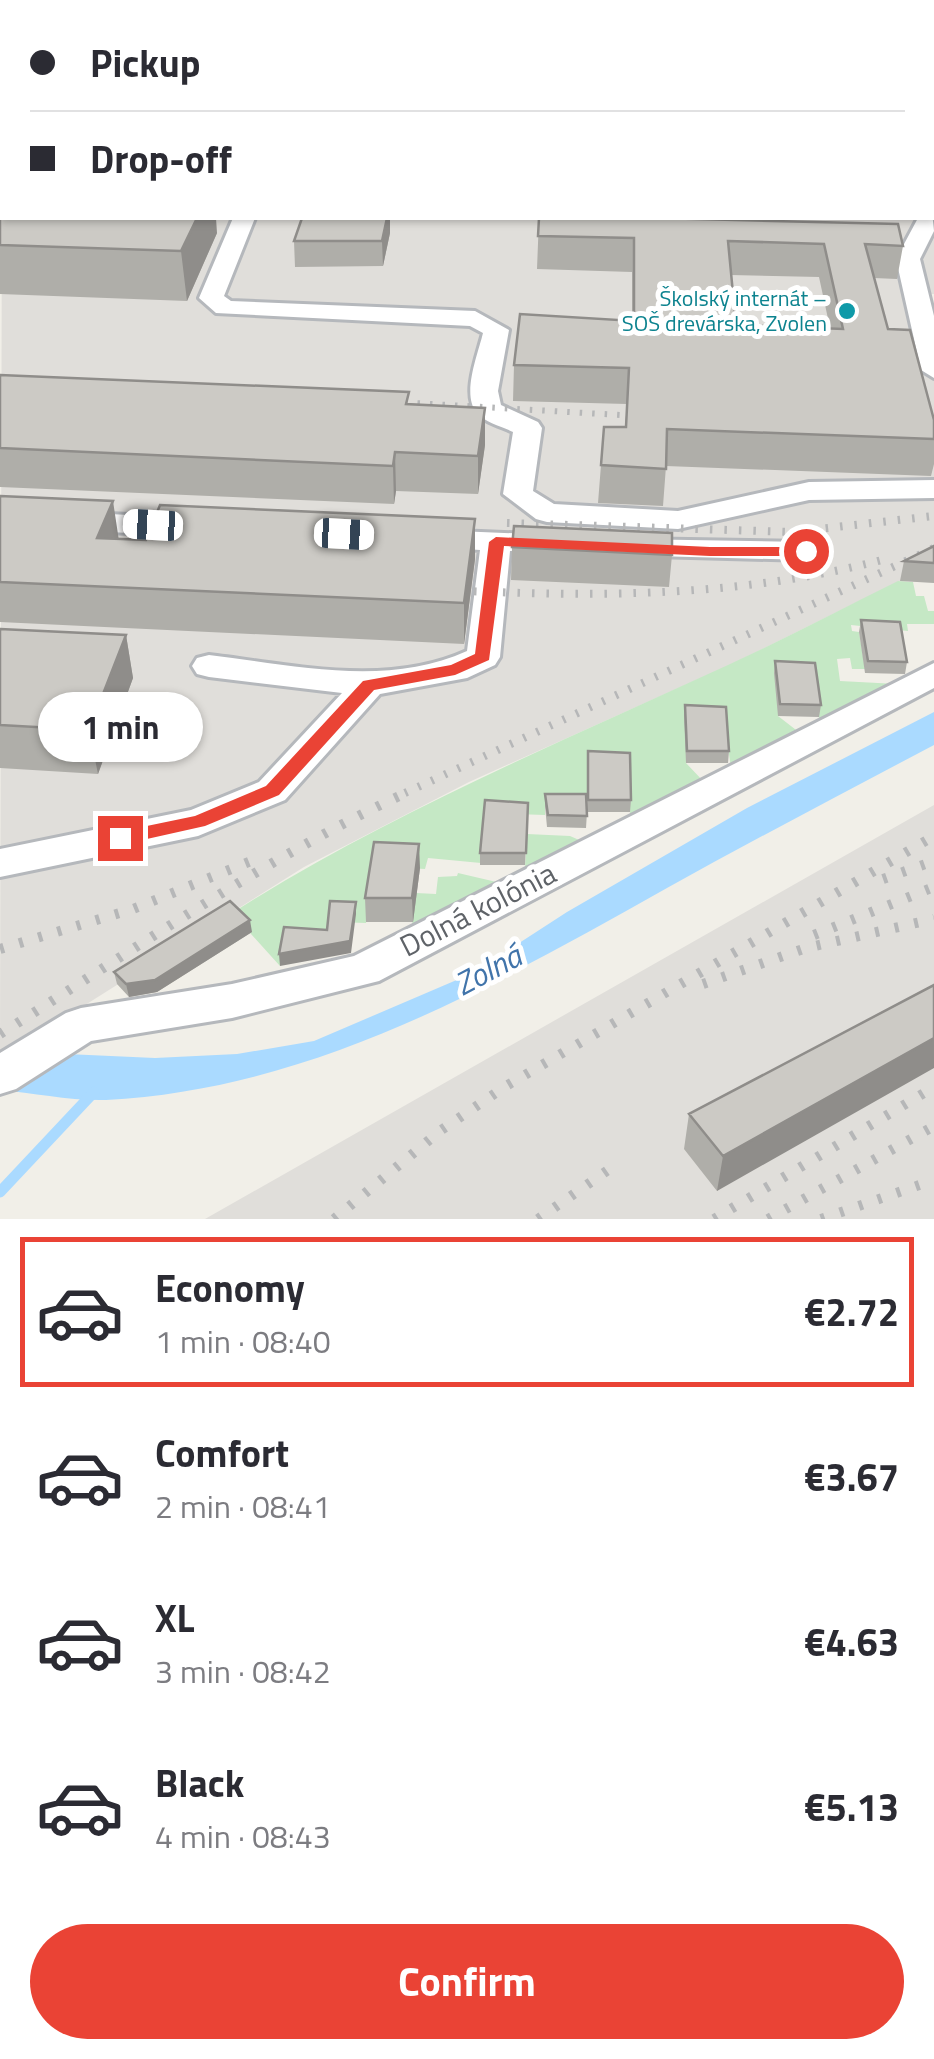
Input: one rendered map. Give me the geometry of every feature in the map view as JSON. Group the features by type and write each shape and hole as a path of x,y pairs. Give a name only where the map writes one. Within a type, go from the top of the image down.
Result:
{"lane":[{"path":"243,220 212,298 225,308 475,319 496,330 484,391 488,409 528,428 518,494 547,512 678,520 809,491 934,489"},
{"path":"930,220 908,259 934,370"},
{"path":"0,518 218,528"},
{"path":"397,537 710,552 806,551"},
{"path":"208,666 369,685 455,670 483,656 496,542"},
{"name":"Dolná kolónia","path":"0,1076 81,1025 232,1001 364,970 934,674"},
{"path":"0,863 198,822 272,791 369,685"}],"shaded area":[{"path":"2,220 934,220 934,294 926,294 934,324 934,564 732,664 469,782 304,867 82,1007 32,1030 0,1051"},
{"path":"934,805 934,1219 205,1219"}],"green space":[{"path":"898,581 913,582 916,596 924,596 928,611 934,611 934,624 907,624 908,631 851,625 852,631 859,632 865,669 852,669 850,658 837,659 840,681 897,684 824,722 819,718 813,675 778,716 800,733 731,768 724,719 686,763 704,782 634,818 630,814 629,765 588,763 586,819 545,806 545,815 486,813 481,863 428,858 425,869 375,866 366,923 336,922 333,942 286,939 280,966 232,913 413,811 749,655"},
{"path":"527,834 570,836 586,843 529,871 525,867"},
{"path":"458,873 505,884 418,929 412,925 416,893 436,894 438,877"}],"water":[{"name":"Zolná","path":"934,712 934,745 534,961 398,1027 256,1076 182,1092 93,1100 0,1090 0,1051 155,1058 237,1054 314,1041 473,973 567,912 747,808"}],"building":[{"path":"0,220 196,220 181,251 0,245"},
{"path":"301,220 387,220 382,241 294,241"},
{"path":"539,220 898,224 903,246 865,244 888,329 910,330 934,420 934,439 667,429 666,469 601,465 604,427 626,427 629,368 514,365 520,314 634,321 634,238 538,236","holes":["728,241 824,244 843,329 736,325"]},
{"path":"0,375 409,392 406,404 485,408 478,456 395,452 393,466 0,448"},
{"path":"0,496 113,501 97,538 146,540 160,505 475,519 464,603 0,582"},
{"path":"514,526 672,533 672,555 512,547"},
{"path":"934,546 934,563 904,561"},
{"path":"861,620 900,622 907,662 868,661"},
{"path":"0,629 126,635 89,730 0,725"},
{"path":"775,661 815,663 821,705 780,704"},
{"path":"685,705 726,707 729,751 687,751"},
{"path":"588,751 630,753 631,800 588,800"},
{"path":"545,794 586,794 587,816 548,815"},
{"path":"485,800 528,803 526,853 480,853"},
{"path":"374,842 419,844 412,898 365,898"},
{"path":"230,901 250,920 155,980 126,984 114,972"},
{"path":"330,901 356,902 350,941 279,954 284,927 327,930"},
{"path":"934,985 934,1038 723,1156 689,1114"}],"waterway":[{"path":"0,1192 94,1092"}],"railway":[{"path":"380,401 654,417"},
{"path":"507,523 792,532 934,516"},
{"path":"405,793 934,548"},
{"path":"445,590 665,592 774,582 882,560"},
{"path":"0,1034 252,875 410,791"},
{"path":"334,1219 440,1131 506,1086 934,836"},
{"path":"0,949 133,909 261,857"},
{"path":"883,879 934,861"},
{"path":"814,935 934,887"},
{"path":"703,984 806,948 934,919"},
{"path":"714,1219 934,1087"},
{"path":"768,1219 934,1126"},
{"path":"538,1219 611,1168"},
{"path":"821,1219 934,1180"}],"place":[{"name":"Školský internát – SOŠ drevárska, Zvolen","path":"847,311"}],"route":[{"path":"120,838 198,822 272,791 369,685 455,670 483,656 496,542 710,552 806,551"}]}
